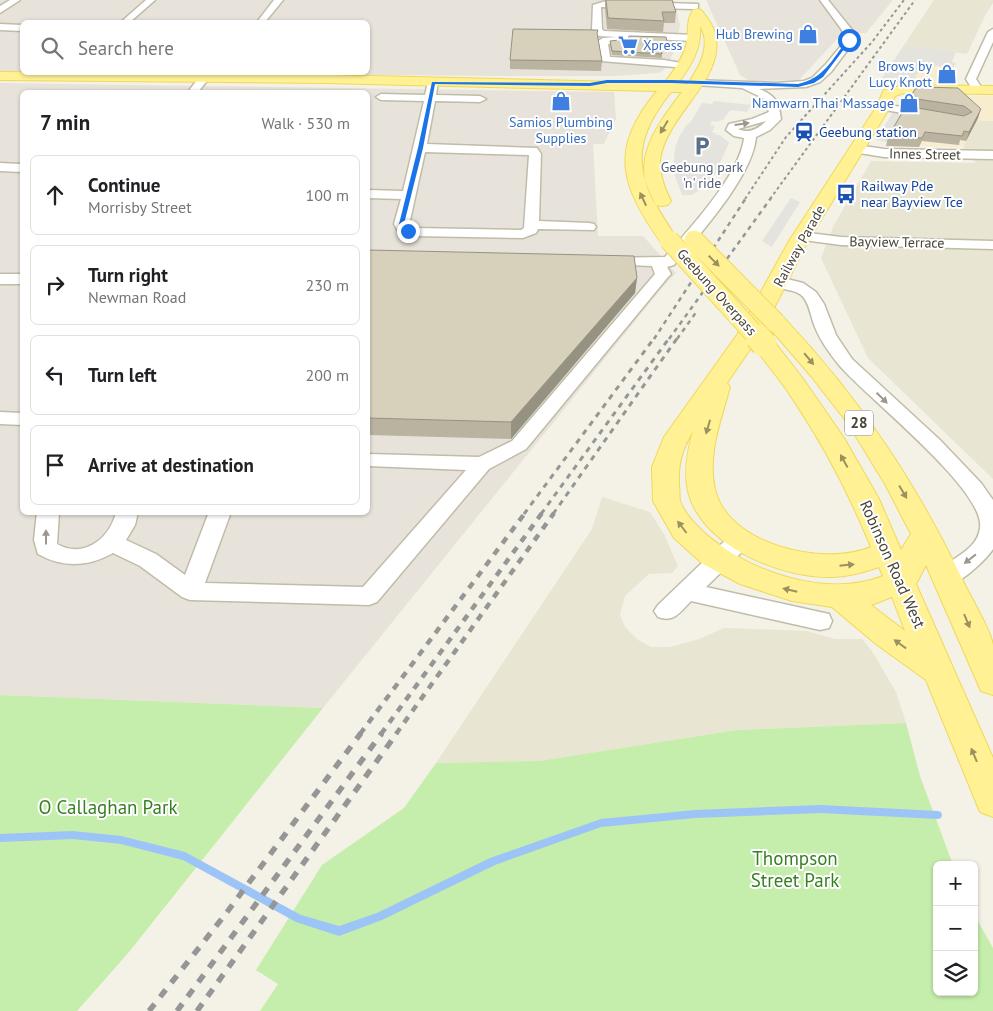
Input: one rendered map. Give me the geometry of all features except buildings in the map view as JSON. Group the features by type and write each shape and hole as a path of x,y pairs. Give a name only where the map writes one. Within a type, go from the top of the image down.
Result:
{"main road":[{"name":"28","path":"674,227 642,200 632,161 635,138 651,109 683,66 680,48 693,18 695,6"},
{"name":"28","path":"674,227 658,192 652,171 654,152 663,128 694,85 710,58 712,46 704,19 695,6"},
{"path":"0,76 73,77 121,82 202,81 298,84 433,82 590,85 625,75 669,84 694,85"},
{"path":"625,75 651,109"},
{"name":"Railway Parade","path":"901,581 875,592 838,596 807,594 772,585 736,571 696,543 683,530 668,502 664,479 668,455 679,434 695,409 719,380 779,282 801,236 883,107 889,93 896,90 978,90"},
{"path":"978,90 993,90"},
{"name":"Geebung Overpass","path":"674,227 770,333"},
{"name":"28","path":"770,333 831,385 885,462 926,534 947,576 993,681"},
{"name":"Robinson Road West","path":"770,333 799,389 831,439 865,499 993,800"},
{"name":"Railway Parade","path":"719,380 701,454 700,486 703,497 715,519 741,539 769,555 793,562 818,566 860,564 888,552"},
{"path":"901,581 909,573 915,551 926,534"},
{"path":"838,596 887,635 940,673"}],"street":[{"path":"0,10 16,0"},
{"path":"127,20 152,0"},
{"path":"263,20 279,0"},
{"path":"694,85 780,86 806,84 822,76 849,40 848,30 824,0"},
{"path":"680,48 602,34 598,30 597,5 695,6"},
{"path":"0,27 20,28"},
{"path":"978,90 971,79 980,58 992,38"},
{"path":"680,48 663,41 607,40 602,43 605,59 625,75 650,62 683,66"},
{"path":"650,62 648,54 680,48"},
{"path":"980,58 993,58"},
{"path":"420,148 533,151 535,154 532,225 529,232 523,234 408,231 401,224 420,148 433,82"},
{"path":"737,84 762,93 772,108 775,119 765,130 750,134 735,132 731,128 736,124 754,122 772,108"},
{"path":"694,85 734,90 772,108"},
{"path":"381,97 480,99"},
{"path":"883,107 942,117"},
{"path":"112,543 148,560 190,591 369,596 482,464 520,445 663,274 663,262 720,197 734,176 748,151 751,142 750,134"},
{"path":"925,146 938,147 943,154"},
{"name":"Innes Street","path":"856,149 877,153 943,154 962,151 993,155"},
{"path":"0,167 20,168"},
{"path":"370,194 408,195"},
{"path":"532,225 589,227"},
{"name":"Bayview Terrace","path":"801,236 841,241 993,245"},
{"path":"587,260 663,262"},
{"path":"0,279 20,279"},
{"path":"779,282 802,289 810,295 824,329 839,353 855,372 978,491 989,509 993,528 991,538 977,554 947,576"},
{"path":"0,418 20,419"},
{"path":"370,460 482,464"},
{"path":"48,515 46,548 53,554 62,557 81,556 112,543 120,536 125,527 127,515"},
{"path":"190,591 219,515"},
{"path":"666,611 688,592 718,559 741,539"},
{"path":"688,592 820,621"}],"shaded area":[{"path":"0,0 674,0 680,25 674,52 664,70 658,73 615,76 508,76 370,75 370,20 20,20 20,72 0,71"},
{"path":"706,0 893,0 866,33 839,33 839,37 799,80 756,81 748,80 740,75"},
{"path":"934,0 993,0 967,54 904,45"},
{"path":"904,45 956,52 952,62 956,63 953,68 923,64 912,83 880,81"},
{"path":"922,64 957,69 948,83 912,83"},
{"path":"0,83 614,92 616,119 604,144 593,144 598,236 643,236 676,273 661,289 323,708 0,695"},
{"path":"923,96 993,96 993,121 975,120 963,147 888,146 906,99"},
{"name":"Geebung park 'n' ride","path":"714,101 751,105 747,112 730,110 724,119 717,122 712,121 710,125 715,126 712,132 717,134 714,135 720,135 729,143 716,172 708,184 692,195 682,195 673,171 675,149 679,137 702,103 712,104"},
{"path":"893,112 903,114 887,142 876,140"},
{"path":"975,120 993,121 993,479 868,358 821,258 833,227 871,161 976,163 963,147"},
{"name":"Geebung park 'n' ride","path":"791,198 800,202 772,247 762,241"},
{"path":"602,497 650,512 665,536 678,566 672,573 649,574 625,596 620,614 625,627 638,640 651,647 670,647 699,639 724,628 807,631 835,639 862,639 872,651 896,692 906,723 737,730 539,761 436,763 592,529"}],"green space":[{"name":"O Callaghan Park","path":"0,695 323,708 129,952 77,1011 0,1011"},
{"name":"Thompson Street Park","path":"906,723 920,776 952,861 933,861 933,996 978,996 978,921 993,948 993,1011 260,1011 278,984 256,970 322,865 404,808 436,763 539,761 737,730"}],"waterway":[{"path":"0,838 73,835 121,840 185,856 299,919 339,931 379,917 493,861 601,823 695,814 820,809 938,815"}],"railway":[{"path":"745,199 786,137 872,42 904,0"},
{"path":"770,199 915,0"},
{"path":"654,339 746,198"},
{"path":"669,339 771,198"},
{"path":"677,339 697,311"},
{"path":"524,514 655,337"},
{"path":"541,514 670,337"},
{"path":"553,514 678,337"},
{"path":"360,734 525,513"},
{"path":"381,734 542,513"},
{"path":"396,734 554,513"},
{"path":"149,1011 224,916 361,733"},
{"path":"177,1011 382,733"},
{"path":"197,1011 397,733"}],"place":[{"name":"Hub Brewing","path":"808,34"},
{"name":"Xpress","path":"628,45"},
{"name":"Brows by Lucy Knott","path":"947,74"},
{"name":"Samios Plumbing Supplies","path":"561,101"},
{"name":"Namwarn Thai Massage","path":"909,103"},
{"name":"Geebung station","path":"804,132"},
{"name":"Geebung park 'n' ride","path":"702,146"},
{"name":"Railway Pde near Bayview Tce","path":"846,194"}],"route":[{"path":"408,231 401,224 420,148 433,82 590,85 607,82 672,81 798,86 818,80 849,40"}]}
